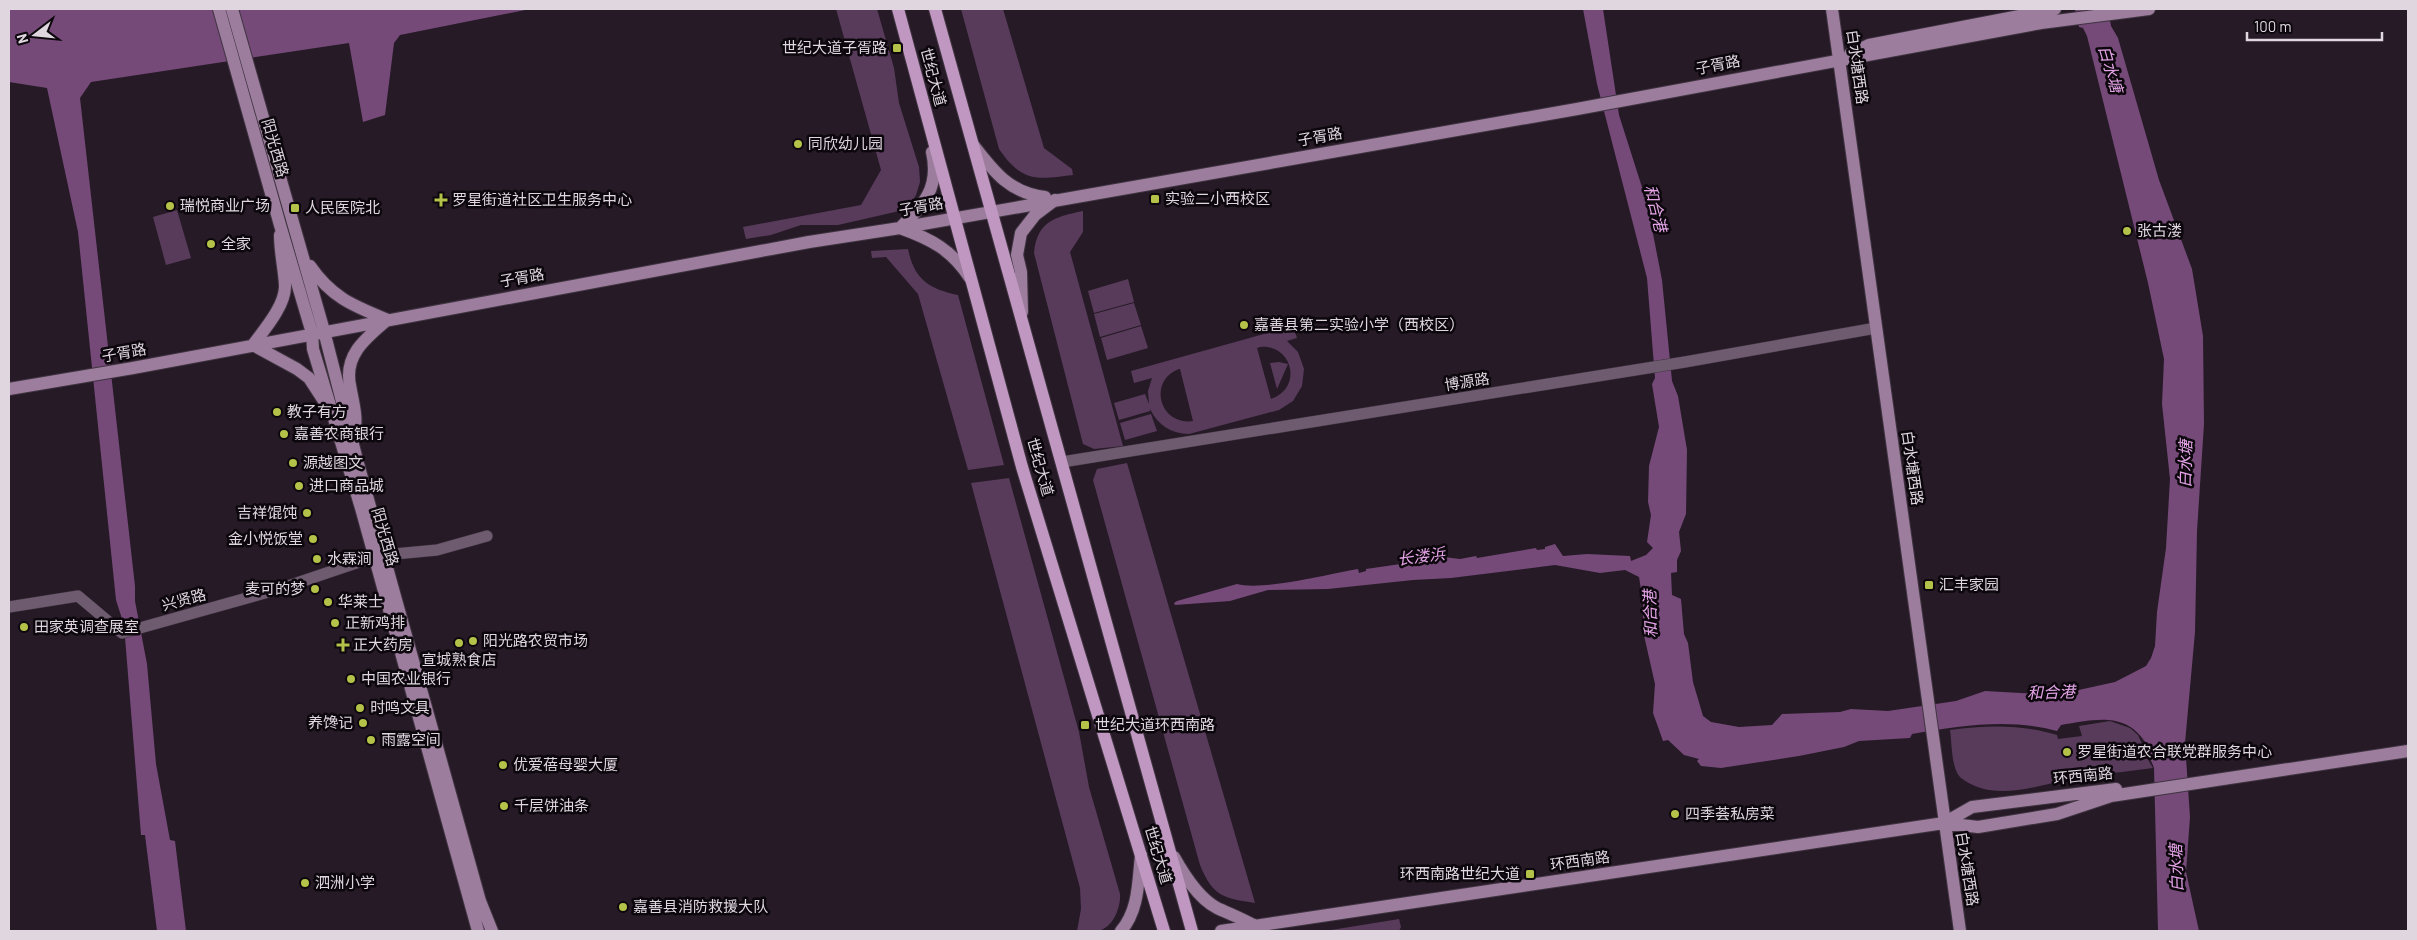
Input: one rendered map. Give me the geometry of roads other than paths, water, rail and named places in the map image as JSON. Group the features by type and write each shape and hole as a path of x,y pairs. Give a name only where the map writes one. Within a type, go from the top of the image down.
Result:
{"main road":[{"name":"世纪大道","path":"898,9 1022,467 1164,931"},
{"name":"世纪大道","path":"935,9 1192,931"}],"street":[{"name":"阳光西路","path":"219,9 245,76 303,256 318,332 313,349 331,412 379,556 480,901 492,931"},
{"name":"阳光西路","path":"232,9 245,76 280,225 318,332 353,441 379,556 477,929"},
{"name":"白水塘西路","path":"1832,9 1960,931"},
{"name":"子胥路","path":"1839,59 1869,45 2055,9"},
{"name":"子胥路","path":"9,389 133,368 318,332 800,244 1597,105 1839,59 2076,18 2149,9"},
{"path":"927,118 935,165 933,184 927,198 919,209 900,228 929,240 950,253 972,281"},
{"path":"974,146 991,168 1015,190 1033,196 1057,199"},
{"path":"1023,322 1021,272 1017,255 1020,233 1035,215 1057,199"},
{"path":"280,225 280,257 285,287 276,314 252,345 297,368 309,378 331,412"},
{"path":"303,256 319,280 333,294 352,306 388,320 356,350 350,365 349,383 357,416 353,441"},
{"name":"博源路","path":"1062,462 1685,362 1876,328"},
{"name":"兴贤路","path":"9,606 78,596 122,633 279,589 379,556 436,550 487,536"},
{"name":"环西南路","path":"1944,823 1972,807 2077,792 2110,793 2408,743"},
{"name":"环西南路","path":"2220,776 2408,752"},
{"name":"环西南路","path":"1221,931 1252,929 1944,823 1978,827 2057,814 2110,793"},
{"path":"1169,848 1192,885 1215,907 1236,915 1252,929"},
{"path":"1121,931 1128,923 1135,904 1141,855"}],"water":[{"path":"9,9 530,9 400,35 394,43 385,115 363,122 349,43 91,82 80,98 135,586 135,601 147,664 156,764 170,840 175,841 186,931 157,931 145,835 141,835 124,625 116,600 78,232 47,88 9,82"},
{"path":"1583,9 1603,9 1619,115 1647,203 1662,280 1672,381 1678,396 1687,450 1686,514 1679,532 1681,551 1677,560 1677,572 1671,573 1672,595 1681,599 1684,634 1688,643 1693,682 1703,716 1711,722 1739,727 1772,725 1782,714 1840,712 1851,709 1888,711 1956,701 1985,691 2056,695 2115,682 2146,666 2151,658 2155,646 2157,612 2166,548 2170,479 2162,404 2164,359 2148,283 2087,36 2083,28 2079,27 2075,9 2108,9 2111,26 2118,38 2159,180 2192,269 2203,336 2204,424 2197,531 2195,632 2185,743 2190,817 2186,872 2199,931 2158,931 2154,768 2147,754 2145,742 2137,732 2118,722 2108,720 2085,721 2061,725 2057,731 2039,727 2003,724 1967,726 1912,734 1910,738 1859,741 1844,747 1799,756 1721,768 1701,766 1697,761 1699,759 1684,755 1668,740 1663,741 1653,713 1655,684 1643,631 1643,602 1639,577 1625,570 1600,573 1555,565 1451,578 1328,589 1268,590 1230,601 1175,605 1174,603 1177,601 1237,584 1249,586 1279,584 1358,569 1359,573 1366,571 1366,569 1421,561 1436,556 1460,559 1476,556 1477,558 1536,548 1537,550 1545,549 1545,547 1555,544 1563,556 1587,554 1630,556 1631,561 1646,555 1653,548 1647,542 1651,515 1648,502 1649,466 1659,427 1652,384 1655,378 1647,278 1597,84"}],"place":[{"name":"世纪大道子胥路","path":"897,48"},
{"name":"同欣幼儿园","path":"798,144"},
{"name":"实验二小西校区","path":"1155,199"},
{"name":"罗星街道社区卫生服务中心","path":"441,200"},
{"name":"瑞悦商业广场","path":"170,206"},
{"name":"人民医院北","path":"295,208"},
{"name":"张古溇","path":"2127,231"},
{"name":"全家","path":"211,244"},
{"name":"嘉善县第二实验小学（西校区）","path":"1244,325"},
{"name":"教子有方","path":"277,412"},
{"name":"嘉善农商银行","path":"284,434"},
{"name":"源越图文","path":"293,463"},
{"name":"进口商品城","path":"299,486"},
{"name":"吉祥馄饨","path":"307,513"},
{"name":"金小悦饭堂","path":"313,539"},
{"name":"水霖涧","path":"317,559"},
{"name":"汇丰家园","path":"1929,585"},
{"name":"麦可的梦","path":"315,589"},
{"name":"华莱士","path":"328,602"},
{"name":"正新鸡排","path":"335,623"},
{"name":"田家英调查展室","path":"24,627"},
{"name":"阳光路农贸市场","path":"473,641"},
{"name":"宣城熟食店","path":"459,643"},
{"name":"正大药房","path":"343,645"},
{"name":"中国农业银行","path":"351,679"},
{"name":"时鸣文具","path":"360,708"},
{"name":"养馋记","path":"363,723"},
{"name":"世纪大道环西南路","path":"1085,725"},
{"name":"雨露空间","path":"371,740"},
{"name":"罗星街道农合联党群服务中心","path":"2067,752"},
{"name":"优爱蓓母婴大厦","path":"503,765"},
{"name":"千层饼油条","path":"504,806"},
{"name":"四季荟私房菜","path":"1675,814"},
{"name":"环西南路世纪大道","path":"1530,874"},
{"name":"泗洲小学","path":"305,883"},
{"name":"嘉善县消防救援大队","path":"623,907"}],"water label":[{"name":"白水塘","path":"2111,69"},
{"name":"和合港","path":"1656,208"},
{"name":"白水塘","path":"2185,464"},
{"name":"长溇浜","path":"1421,556"},
{"name":"和合港","path":"1650,614"},
{"name":"和合港","path":"2051,692"},
{"name":"白水塘","path":"2176,868"}]}
